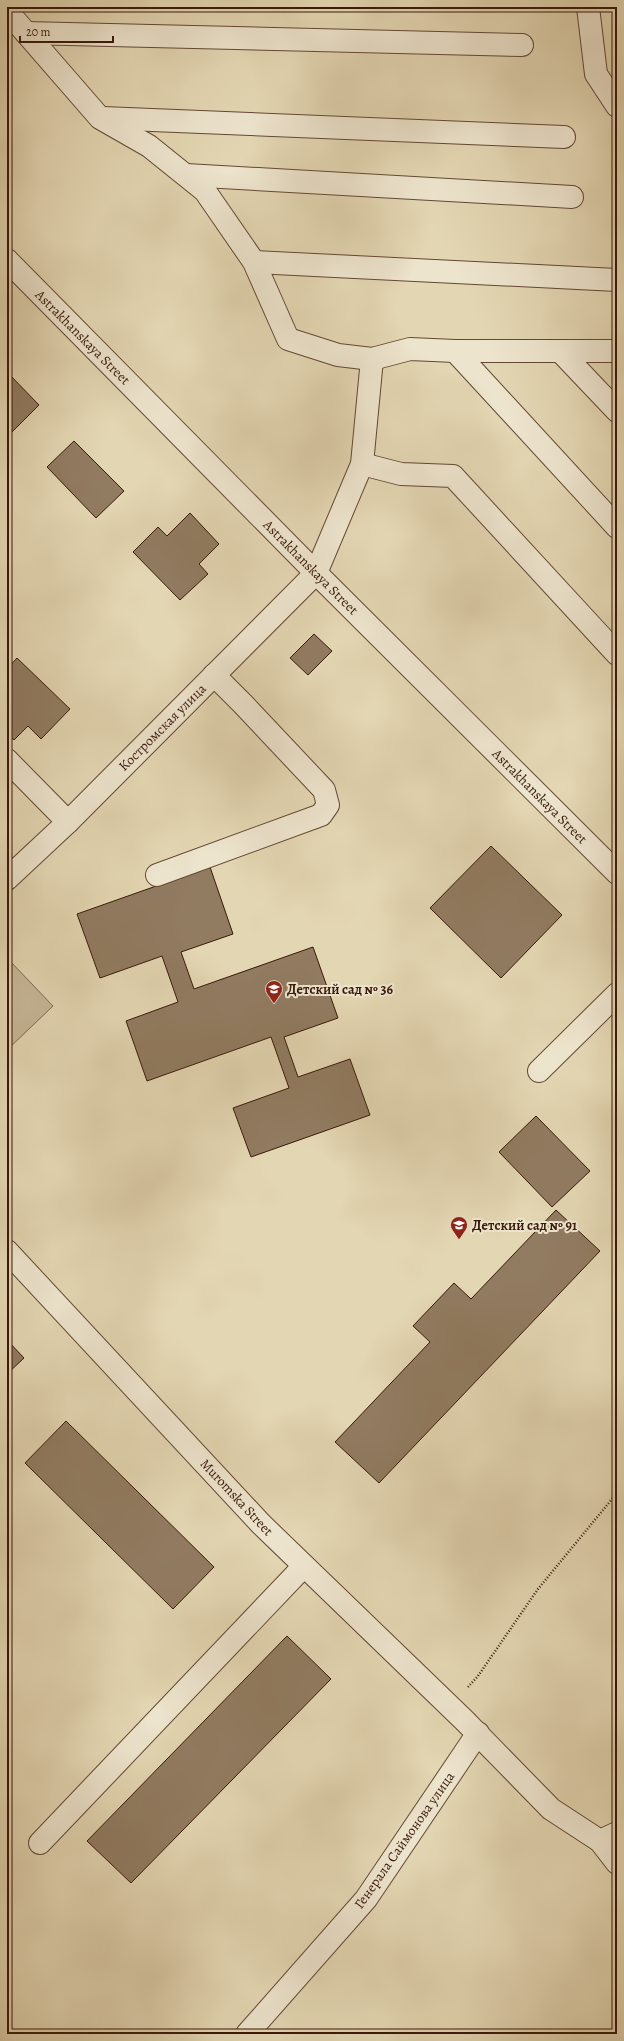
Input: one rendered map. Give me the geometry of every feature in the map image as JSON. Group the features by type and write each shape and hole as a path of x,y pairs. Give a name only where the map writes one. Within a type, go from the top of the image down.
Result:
{"street":[{"path":"588,7 596,74 617,106"},
{"path":"7,11 100,118 149,146 205,191 254,262 288,339 338,355 372,359 410,349 455,351 617,351"},
{"path":"26,33 522,45"},
{"path":"100,118 564,137"},
{"path":"186,175 572,197"},
{"name":"Astrakhanskaya Street","path":"7,260 617,873"},
{"path":"254,262 617,280"},
{"path":"455,351 617,526"},
{"path":"560,351 617,411"},
{"path":"316,572 362,464 372,359"},
{"path":"362,464 401,474 453,476 617,654"},
{"name":"Костромская улица","path":"7,879 68,822 316,572"},
{"path":"157,874 321,816 328,805 324,790 214,675"},
{"path":"7,760 68,822"},
{"path":"539,1071 617,994"},
{"name":"Muromska Street","path":"7,1251 261,1524 451,1706 551,1809 608,1837 617,1863"},
{"path":"40,1843 304,1566"},
{"name":"Генерала Саймонова улица","path":"247,2034 366,1899 478,1733"}],"path":[{"path":"451,1706 478,1676 538,1589 617,1492"}],"shaded area":[{"path":"9,960 53,1006 7,1050 7,962"}],"building":[{"path":"7,372 39,405 11,433 7,428"},
{"path":"74,441 124,491 96,518 47,467"},
{"path":"190,513 219,544 199,564 208,574 180,600 133,552 158,527 167,536"},
{"path":"314,634 332,651 308,675 290,658"},
{"path":"17,658 70,709 41,739 28,726 14,740 7,733 7,669"},
{"path":"491,846 562,915 501,978 430,908"},
{"path":"210,867 233,934 181,952 194,989 313,947 338,1018 284,1037 298,1077 350,1059 370,1115 251,1157 233,1108 289,1088 271,1037 147,1081 126,1021 178,1002 162,956 100,978 77,914"},
{"path":"536,1116 590,1171 552,1207 499,1152"},
{"path":"556,1210 600,1251 379,1483 335,1442 430,1342 413,1326 454,1283 471,1299"},
{"path":"7,1340 24,1358 7,1374"},
{"path":"66,1421 214,1567 173,1609 25,1463"},
{"path":"287,1636 331,1679 131,1883 87,1841"}],"place":[{"name":"Детский сад № 36","path":"274,1004"},
{"name":"Детский сад № 91","path":"459,1240"}]}
